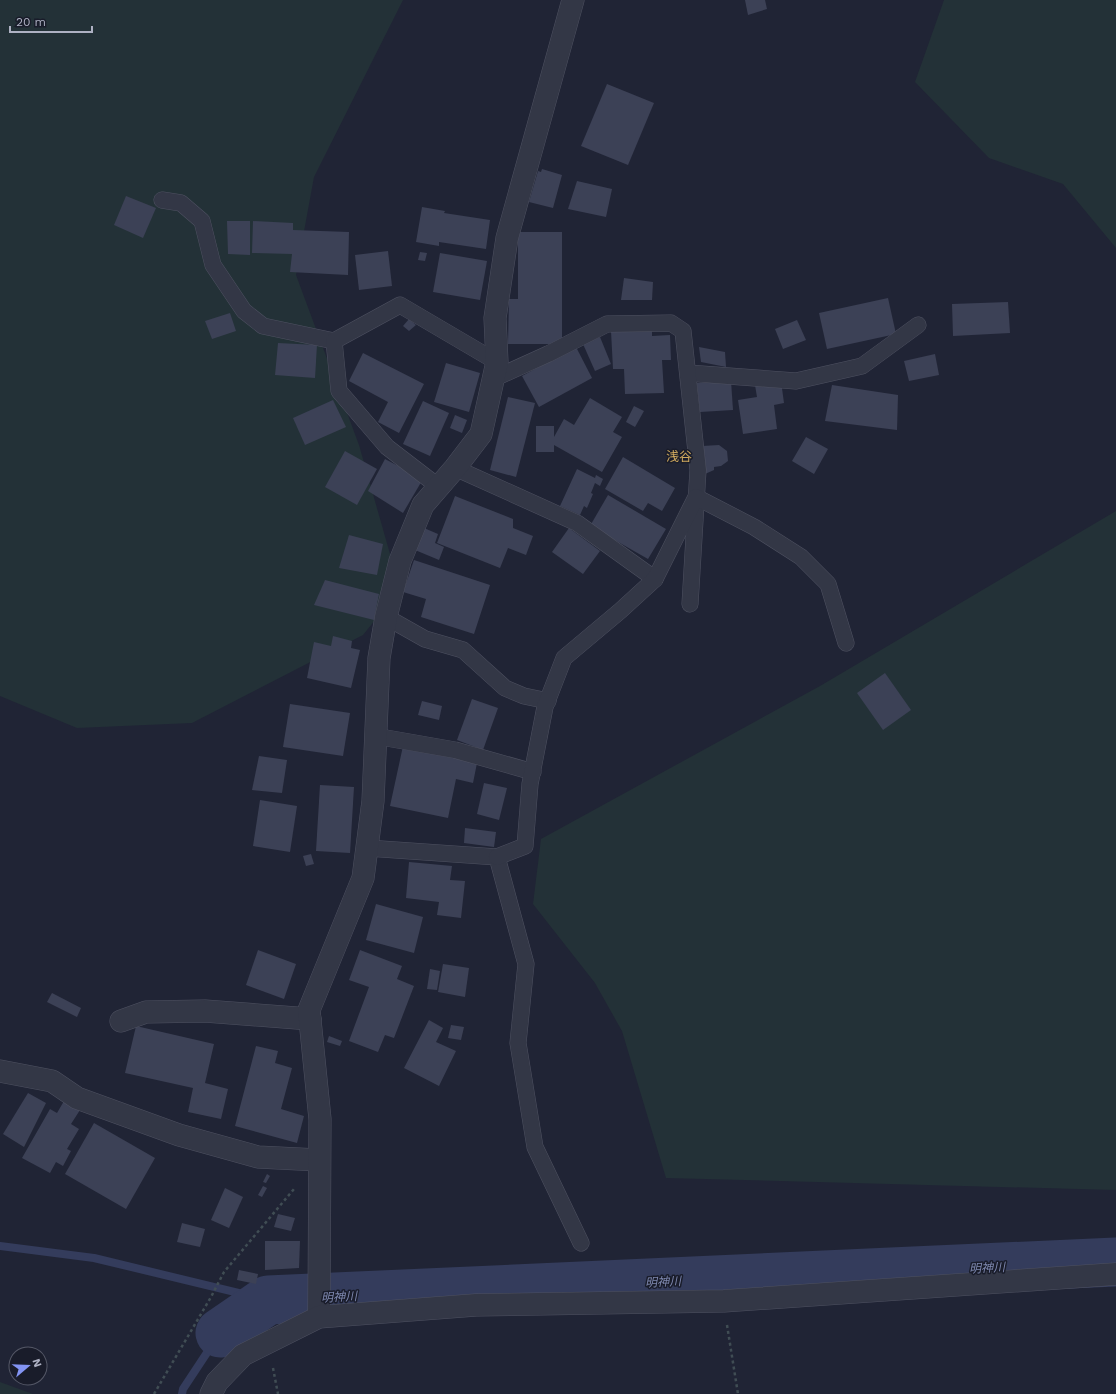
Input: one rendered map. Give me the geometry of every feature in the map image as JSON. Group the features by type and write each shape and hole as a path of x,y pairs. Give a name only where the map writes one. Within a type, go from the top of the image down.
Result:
{"street":[{"path":"319,1316 318,1270 320,1119 309,1010 363,878 373,801 379,658 386,617 400,561 410,532 424,505 456,468 480,434 495,370 495,318 506,238 573,0"},
{"path":"121,1021 146,1012 205,1011 310,1019"},
{"path":"0,1070 52,1081 77,1098 179,1135 258,1157 319,1160"},
{"path":"211,1394 217,1382 243,1355 319,1316 476,1305 724,1301 1116,1274"}],"lane":[{"path":"162,200 181,203 202,221 213,265 244,311 263,326 334,340 400,304 495,370 548,354 608,324 671,323 683,331 698,470 690,604"},
{"path":"688,373 796,381 862,366 918,325"},
{"path":"334,340 339,391 387,447 439,487"},
{"path":"456,468 577,524 655,578"},
{"path":"367,848 497,857 525,846 533,772 548,701 564,658 620,611 655,578 696,497"},
{"path":"696,497 754,528 801,557 828,584 846,643"},
{"path":"386,617 425,639 463,650 505,688 524,696 548,701"},
{"path":"375,736 455,750 533,772"},
{"path":"497,857 526,964 518,1043 535,1147 581,1243"}],"path":[{"path":"154,1394 224,1272 319,1160"},
{"path":"724,1301 738,1394"}],"shaded area":[{"path":"0,0 403,0 314,177 296,275 359,445 400,589 363,635 192,723 77,728 0,696"},
{"path":"944,0 1116,0 1116,248 1063,184 989,158 915,82"},
{"path":"1116,511 1116,1190 666,1178 622,1031 595,983 533,904 541,839 820,686"},
{"path":"0,1382 33,1394 0,1394"}],"building":[{"path":"745,0 765,0 767,9 748,15"},
{"path":"607,84 654,103 628,165 581,146"},
{"path":"542,169 562,175 553,208 529,202 538,171 541,172"},
{"path":"577,181 612,189 606,217 568,209"},
{"path":"126,196 156,208 143,238 114,225"},
{"path":"422,207 445,211 444,213 490,220 486,249 439,242 439,246 416,242"},
{"path":"227,221 250,221 250,255 228,254"},
{"path":"253,221 293,223 293,230 349,232 348,275 290,272 292,254 252,253"},
{"path":"518,232 562,232 562,344 508,344 509,299 518,299"},
{"path":"388,251 392,286 359,290 355,255"},
{"path":"420,252 427,253 425,261 418,260"},
{"path":"440,253 487,261 480,300 433,292"},
{"path":"624,278 653,282 652,300 621,300"},
{"path":"888,298 896,334 827,349 819,313"},
{"path":"1008,302 1010,333 953,336 952,304"},
{"path":"230,313 236,331 212,339 205,321"},
{"path":"409,319 416,325 409,331 403,326"},
{"path":"797,320 806,340 783,349 775,329"},
{"path":"652,330 652,336 670,335 671,360 662,360 664,393 625,394 624,369 613,369 611,331"},
{"path":"600,337 611,364 595,371 583,344"},
{"path":"278,343 317,345 315,378 275,375"},
{"path":"576,347 592,378 539,407 522,376"},
{"path":"699,347 725,352 726,367 701,362"},
{"path":"363,353 424,384 399,433 378,422 388,402 349,381"},
{"path":"935,354 939,375 909,381 904,361"},
{"path":"446,363 480,373 469,412 434,402"},
{"path":"731,381 733,410 700,412 697,383"},
{"path":"781,381 784,403 774,405 777,429 743,434 738,400 757,397 755,385"},
{"path":"832,385 898,395 897,430 825,421"},
{"path":"508,397 535,403 516,477 490,470"},
{"path":"590,398 622,417 613,432 622,437 602,472 554,445 554,452 536,452 536,426 554,426 554,437 564,419 574,425"},
{"path":"333,400 346,427 305,445 293,418"},
{"path":"423,401 449,413 430,456 403,444"},
{"path":"634,406 644,411 635,427 626,422"},
{"path":"455,415 467,420 462,433 450,428"},
{"path":"806,437 828,449 814,474 792,461"},
{"path":"719,445 727,451 728,461 721,466 714,467 714,470 705,474 702,446"},
{"path":"345,451 377,469 357,505 325,487"},
{"path":"623,457 675,488 662,511 648,503 643,511 605,489"},
{"path":"385,459 423,479 403,513 368,491"},
{"path":"577,469 595,478 596,475 603,479 600,486 595,483 591,493 593,494 587,508 584,506 580,515 560,506"},
{"path":"608,495 666,529 648,559 590,526"},
{"path":"455,496 513,519 513,528 533,536 526,555 508,548 500,568 437,543"},
{"path":"424,528 438,534 435,543 444,547 439,560 415,550"},
{"path":"569,528 600,551 583,574 552,552"},
{"path":"349,535 383,544 377,575 339,568"},
{"path":"414,560 490,585 474,634 421,617 426,599 403,592"},
{"path":"325,580 379,594 374,620 314,605"},
{"path":"333,636 352,641 351,648 360,650 351,688 307,678 314,642 331,646"},
{"path":"885,673 911,710 883,730 857,693"},
{"path":"472,699 498,708 483,750 457,740"},
{"path":"422,701 442,706 439,720 418,715"},
{"path":"290,704 350,713 343,756 283,747"},
{"path":"403,746 477,763 473,783 456,779 448,818 390,806"},
{"path":"259,756 287,760 282,793 252,790"},
{"path":"484,783 507,788 499,820 477,814"},
{"path":"320,785 354,787 350,853 316,851"},
{"path":"260,800 297,806 290,852 253,846"},
{"path":"465,828 496,832 494,847 464,843"},
{"path":"311,854 314,864 306,866 303,856"},
{"path":"409,862 452,866 450,880 465,881 461,918 437,915 439,902 406,898"},
{"path":"376,904 423,917 414,953 366,940"},
{"path":"258,950 296,964 284,999 246,985"},
{"path":"360,950 402,966 397,979 414,986 394,1038 385,1035 378,1052 349,1041 369,987 349,980"},
{"path":"443,964 469,968 465,997 438,992"},
{"path":"430,969 440,971 437,990 427,989"},
{"path":"52,993 81,1008 77,1017 47,1002"},
{"path":"429,1020 443,1028 436,1042 456,1051 439,1086 404,1068"},
{"path":"451,1025 464,1027 461,1040 448,1038"},
{"path":"136,1026 214,1044 205,1083 228,1089 221,1119 188,1112 193,1088 125,1073"},
{"path":"329,1036 342,1041 340,1046 327,1042"},
{"path":"256,1046 278,1051 275,1063 292,1068 281,1109 304,1116 297,1143 235,1126"},
{"path":"28,1093 46,1103 24,1147 3,1134"},
{"path":"64,1101 80,1110 71,1124 79,1129 67,1149 71,1151 63,1166 56,1162 50,1173 22,1158 50,1109 57,1113"},
{"path":"94,1123 155,1158 126,1209 65,1174"},
{"path":"267,1174 270,1176 266,1183 263,1182"},
{"path":"263,1186 267,1188 262,1197 258,1195"},
{"path":"225,1188 243,1197 229,1228 211,1220"},
{"path":"278,1214 295,1218 291,1231 274,1227"},
{"path":"182,1223 205,1229 200,1247 177,1242"},
{"path":"265,1241 300,1241 299,1268 265,1270"},
{"path":"239,1270 258,1274 256,1284 237,1280"}],"waterway":[{"path":"0,1246 94,1258 268,1300"},
{"name":"明神川","path":"220,1333 268,1300 1116,1262"},
{"path":"182,1394 183,1389 220,1333"}],"district":[{"name":"浅谷","path":"679,456"}]}
